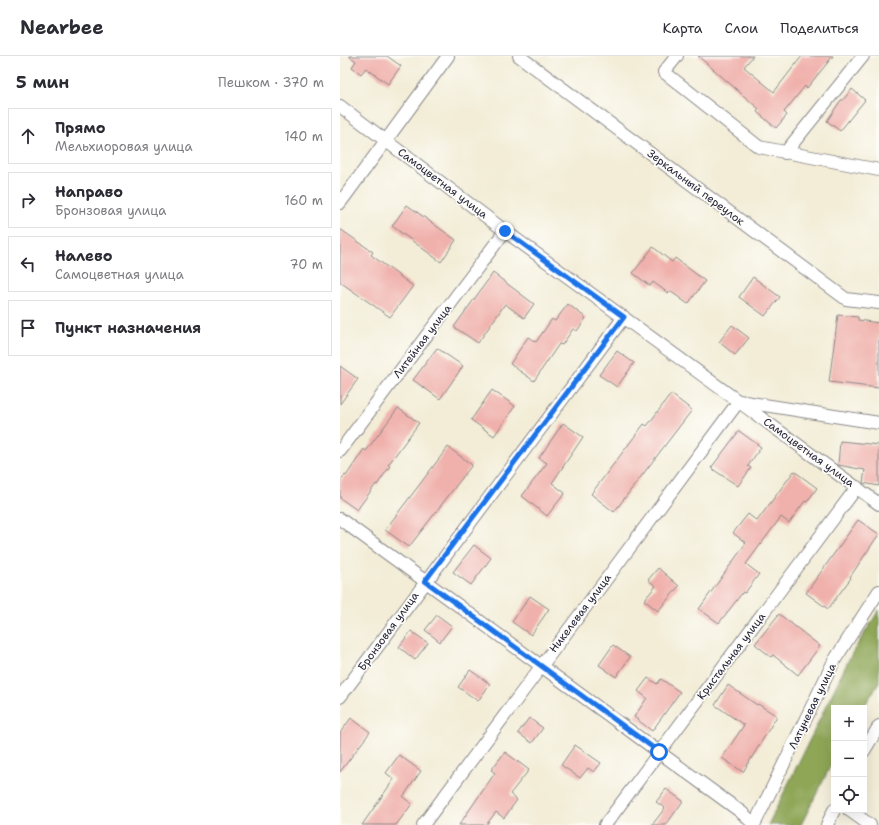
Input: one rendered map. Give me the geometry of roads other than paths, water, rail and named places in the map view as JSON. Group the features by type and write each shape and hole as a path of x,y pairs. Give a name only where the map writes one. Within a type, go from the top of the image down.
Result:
{"street":[{"path":"340,203 448,56"},
{"name":"Зеркальный переулок","path":"519,56 846,299 879,303"},
{"path":"676,56 664,72 759,147 879,170"},
{"path":"785,153 863,56"},
{"name":"Самоцветная улица","path":"340,106 505,231 879,504"},
{"name":"Литейная улица","path":"340,451 505,231"},
{"name":"Бронзовая улица","path":"340,697 425,581 624,317"},
{"name":"Самоцветная улица","path":"739,401 879,422"},
{"name":"Никелевая улица","path":"423,825 540,666 739,401"},
{"name":"Кристальная улица","path":"605,825 857,487"},
{"path":"340,519 741,812 754,824"},
{"name":"Латуневая улица","path":"754,824 834,661 879,591"},
{"path":"867,746 879,726"},
{"path":"827,825 833,813"},
{"path":"853,813 870,825"}]}
